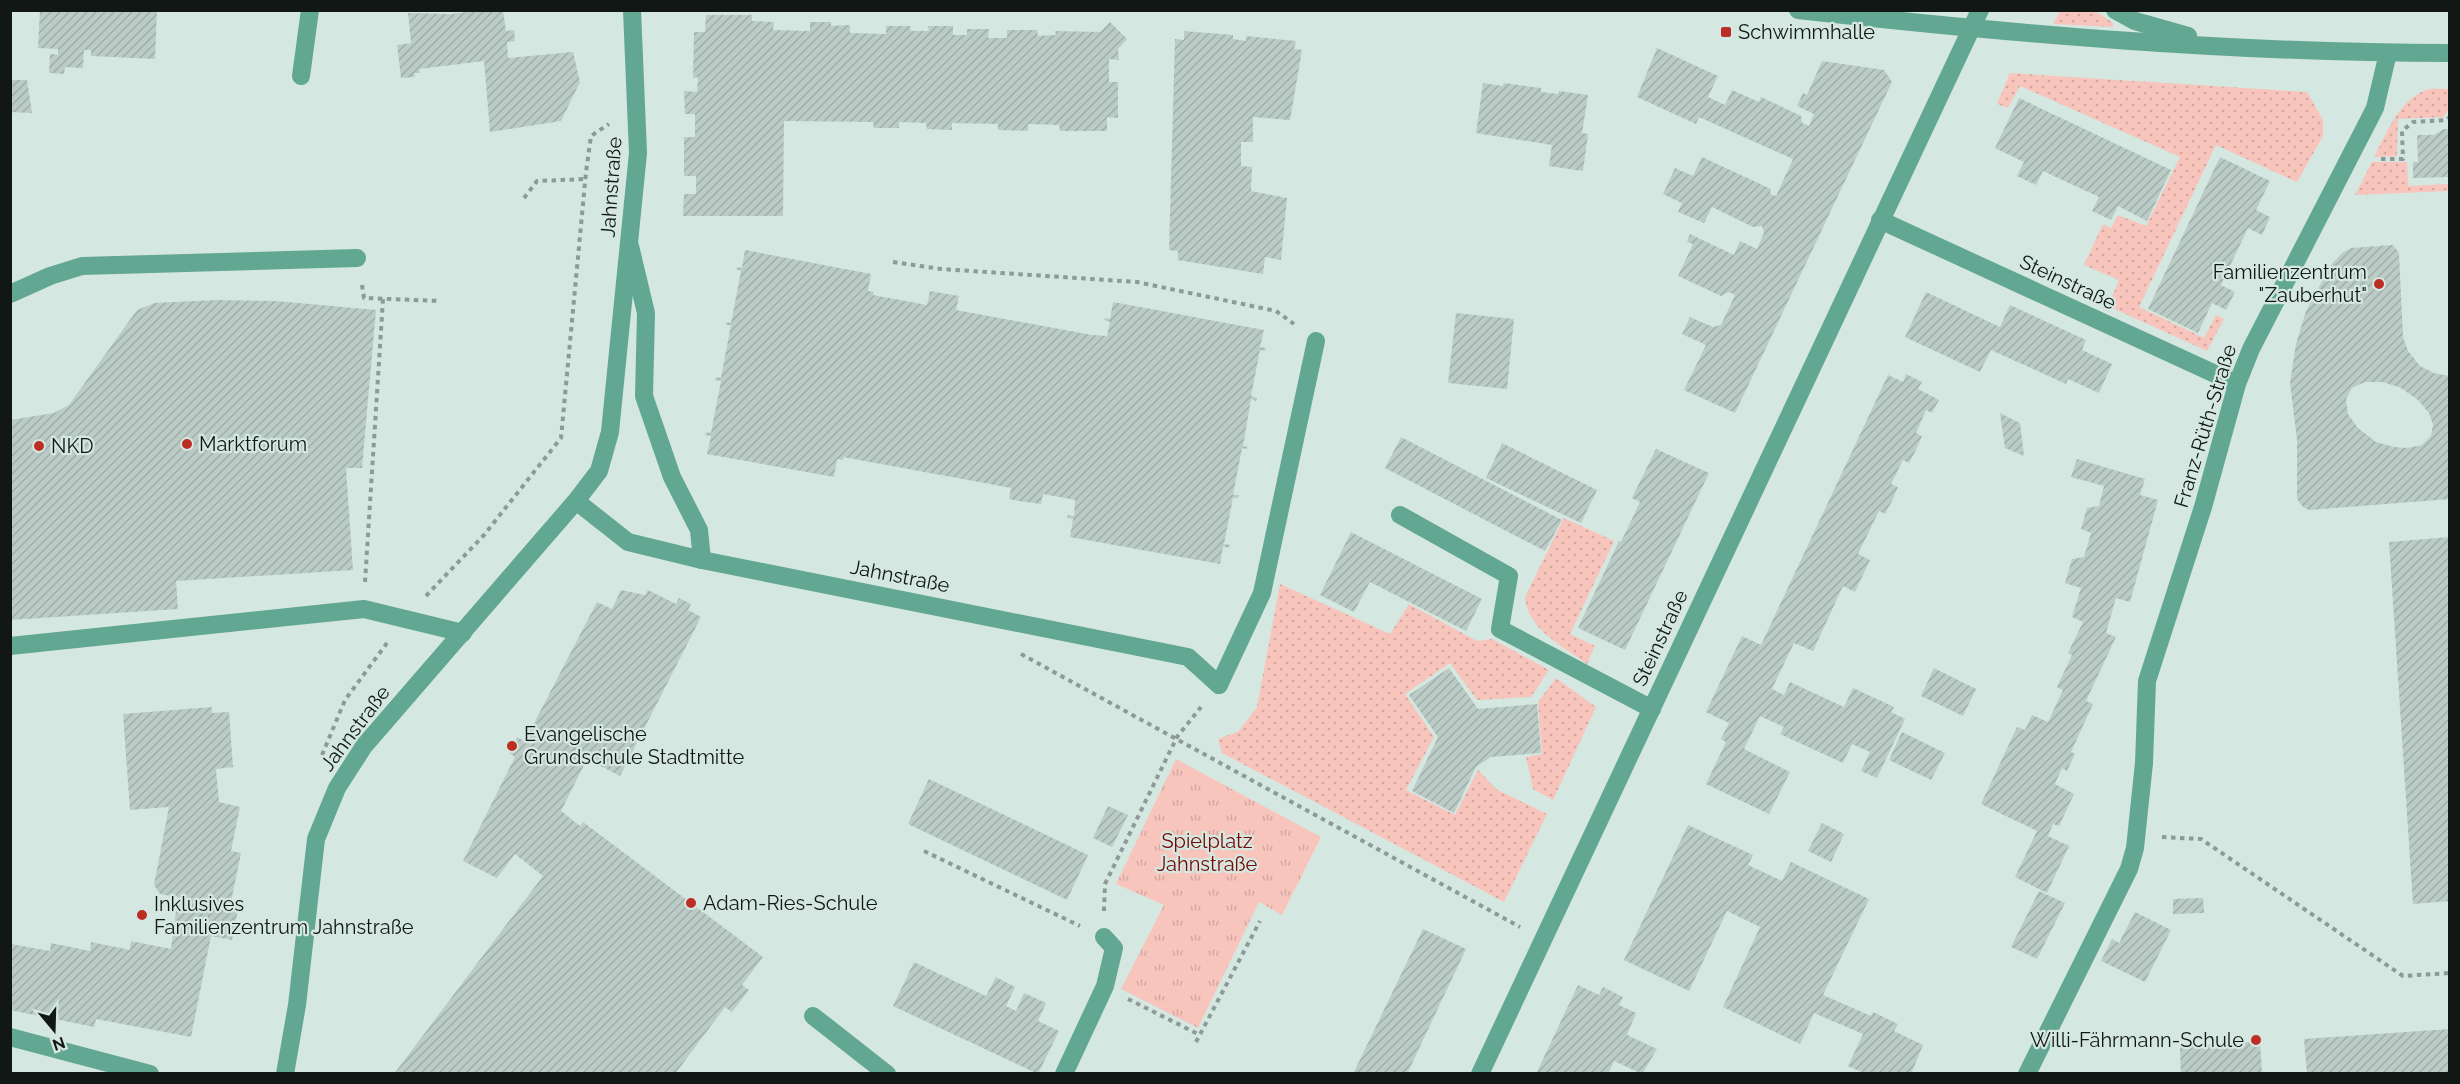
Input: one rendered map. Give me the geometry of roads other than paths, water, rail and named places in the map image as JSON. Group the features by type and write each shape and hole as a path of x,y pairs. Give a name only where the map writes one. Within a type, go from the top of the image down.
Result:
{"street":[{"path":"301,76 310,10"},
{"name":"Jahnstraße","path":"285,1074 297,1005 316,838 337,788 364,746 576,501 599,471 609,432 638,153 638,106 632,10"},
{"path":"1798,10 1970,30 2221,45 2388,53 2450,53"},
{"name":"Steinstraße","path":"1480,1074 1980,10"},
{"path":"2115,10 2134,21 2221,45"},
{"name":"Franz-Rüth-Straße","path":"2027,1074 2129,869 2136,835 2144,763 2146,681 2203,507 2237,384 2251,349 2375,108 2388,53"},
{"name":"Steinstraße","path":"1880,220 2237,384"},
{"path":"630,246 646,313 644,396 672,477 699,530 702,560"},
{"path":"10,294 50,276 81,266 357,258"},
{"name":"Jahnstraße","path":"576,501 628,542 702,560 1188,657 1219,685 1262,593 1316,341"},
{"path":"1400,515 1509,576 1500,629 1652,709"},
{"path":"10,646 364,609 463,633"},
{"path":"1064,1074 1105,986 1114,948 1104,937"},
{"path":"813,1016 887,1074"},
{"path":"10,1037 150,1074"}],"place":[{"name":"Schwimmhalle","path":"1726,32"},
{"name":"Familienzentrum \"Zauberhut\"","path":"2379,284"},
{"name":"Marktforum","path":"187,444"},
{"name":"NKD","path":"39,446"},
{"name":"Evangelische Grundschule Stadtmitte","path":"512,746"},
{"name":"Adam-Ries-Schule","path":"691,903"},
{"name":"Inklusives Familienzentrum Jahnstraße","path":"142,915"},
{"name":"Willi-Fährmann-Schule","path":"2256,1040"}],"park label":[{"name":"Spielplatz Jahnstraße","path":"1207,852"}]}
